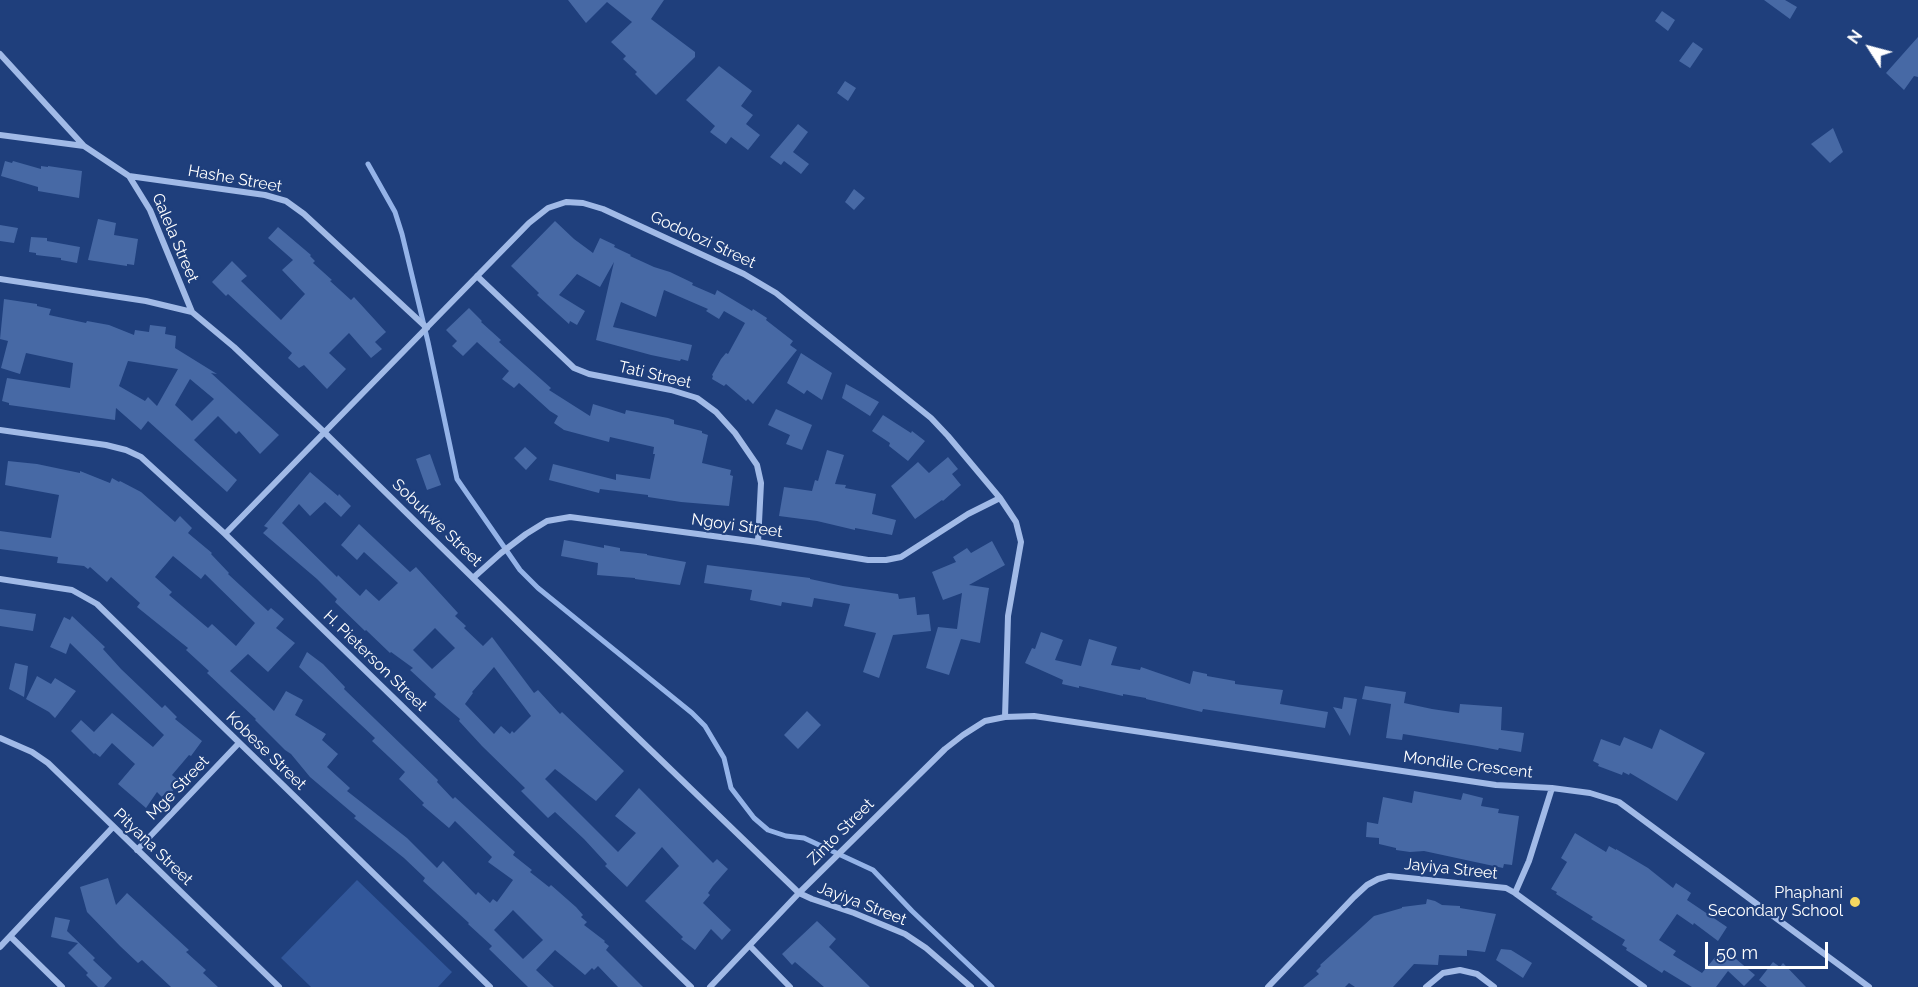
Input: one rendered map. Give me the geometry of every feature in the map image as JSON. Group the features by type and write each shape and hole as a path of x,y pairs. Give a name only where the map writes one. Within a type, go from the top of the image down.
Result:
{"street":[{"path":"0,54 84,146"},
{"name":"Hashe Street","path":"0,135 84,146 129,176 265,195 286,201 304,214 427,328"},
{"name":"Galela Street","path":"129,176 150,210 192,312"},
{"name":"Godolozi Street","path":"225,534 529,223 548,208 566,202 583,203 603,208 744,274 776,293 931,418 1000,498 1016,522 1021,542 1008,616 1005,717"},
{"name":"Tati Street","path":"477,276 574,368 589,374 671,390 697,398 716,411 758,465 761,483 758,542"},
{"name":"Sobukwe Street","path":"0,279 146,301 192,312 234,347 324,432 799,893"},
{"name":"H. Pieterson Street","path":"0,430 106,445 141,457 225,534 691,987"},
{"name":"Ngoyi Street","path":"473,578 526,534 547,521 570,517 758,542 868,560 902,557 968,514 1000,498"},
{"name":"Kobese Street","path":"0,579 72,590 97,604 490,987"},
{"name":"Mondile Crescent","path":"1005,717 1034,716 1497,785 1552,788 1590,794 1619,802 1869,987"},
{"name":"Zinto Street","path":"710,987 799,893 945,749 985,722 1005,717"},
{"name":"Pityana Street","path":"0,738 32,752 48,763 279,987"},
{"name":"Mge Street","path":"137,850 239,744"},
{"path":"1515,892 1529,861 1552,788"},
{"path":"0,947 113,827"},
{"name":"Jayiya Street","path":"1268,987 1367,885 1389,876 1506,888 1515,892 1644,987"},
{"name":"Jayiya Street","path":"799,893 905,934 926,948 971,987"},
{"path":"10,937 62,987"},
{"path":"750,946 790,987"},
{"path":"1426,987 1443,973 1460,970 1477,974 1494,987"}],"shaded area":[{"path":"357,880 452,972 438,987 311,987 281,958"}],"building":[{"path":"568,0 664,0 651,19 695,52 695,57 656,95 635,74 637,72 623,59 626,56 611,42 632,22 607,2 586,23"},
{"path":"1764,0 1785,0 1797,7 1790,19"},
{"path":"1662,11 1675,20 1668,31 1655,21"},
{"path":"1918,37 1918,77 1914,76 1904,90 1886,73"},
{"path":"1693,42 1703,49 1690,68 1679,61"},
{"path":"719,66 752,91 741,106 753,115 746,124 760,135 748,150 731,137 726,144 710,132 715,126 686,100"},
{"path":"845,81 856,88 848,101 837,93"},
{"path":"798,124 808,132 793,152 809,164 801,174 784,161 781,165 770,157"},
{"path":"1833,128 1843,152 1830,163 1811,144"},
{"path":"5,161 41,169 41,166 48,166 82,171 79,198 38,191 38,187 1,176"},
{"path":"854,189 865,198 854,210 845,202"},
{"path":"98,219 116,223 114,235 138,239 134,265 88,260"},
{"path":"555,221 593,253 600,238 630,256 670,272 693,283 692,285 715,295 717,290 752,311 753,309 793,341 790,345 797,350 753,404 726,384 724,386 712,379 721,359 726,353 728,354 745,323 724,311 719,319 706,311 708,309 664,290 656,317 621,302 613,327 692,345 688,361 651,355 596,340 614,262 600,287 577,274 559,295 585,311 577,325 570,321 569,324 537,295 539,293 511,266"},
{"path":"0,225 18,228 14,243 0,241"},
{"path":"278,227 311,255 315,261 313,263 332,280 330,281 351,300 354,297 386,332 375,342 382,349 371,358 349,333 329,353 346,369 327,389 304,365 299,368 288,358 292,353 212,282 232,261 247,276 241,281 281,320 305,294 282,270 293,260 268,238"},
{"path":"31,237 47,238 47,241 80,247 77,263 29,252"},
{"path":"4,299 37,304 37,306 51,309 49,315 86,323 87,321 109,325 134,335 135,330 149,332 150,325 166,327 165,334 176,336 175,348 217,374 211,373 279,435 260,454 239,431 236,434 218,416 194,440 237,480 227,492 148,421 141,430 116,408 115,420 9,405 2,401 7,378 70,388 73,363 26,353 20,374 1,368 8,341 0,339","holes":["128,361 178,369 157,406 148,397 145,401 119,386","190,379 214,399 192,421 175,405"]},
{"path":"469,308 501,340 499,342 551,388 549,390 590,416 593,404 625,414 626,410 668,418 674,420 674,424 702,431 708,435 702,463 731,470 730,475 733,476 729,506 681,502 600,489 599,493 549,480 553,464 616,480 616,474 650,479 655,454 653,454 654,447 610,437 609,442 564,430 554,423 558,416 519,383 514,388 502,379 509,371 477,342 463,356 452,346 457,341 446,330"},
{"path":"801,353 832,373 822,400 807,390 804,394 787,383"},
{"path":"846,384 879,402 870,416 842,398"},
{"path":"776,409 812,425 802,450 786,444 790,435 768,425"},
{"path":"883,415 925,441 908,461 889,446 890,443 872,431"},
{"path":"525,447 537,458 526,470 514,458"},
{"path":"827,450 844,455 835,484 876,494 872,514 896,520 892,535 779,516 784,487 812,491 815,480 818,481"},
{"path":"430,454 441,485 427,490 416,459"},
{"path":"948,457 958,469 952,474 961,485 943,501 915,519 891,486 918,462 929,473"},
{"path":"8,461 37,464 80,473 80,471 110,483 112,478 141,492 175,522 180,516 192,528 188,533 212,553 228,574 268,611 271,608 284,619 276,628 295,643 268,672 248,654 230,671 274,711 286,691 303,700 295,715 326,734 322,740 338,754 327,767 350,788 347,791 407,838 437,868 443,861 476,895 478,892 490,903 493,899 497,902 513,880 488,862 492,857 455,821 449,828 422,805 424,803 399,779 405,772 372,741 375,738 299,667 307,652 323,664 345,687 344,689 438,780 437,782 453,799 455,797 515,852 513,855 532,870 530,872 549,887 551,885 576,907 583,915 581,917 587,922 584,925 605,941 609,946 606,950 643,987 618,987 598,966 585,975 555,950 536,970 554,987 528,987 489,949 492,946 423,881 425,878 310,777 291,754 207,673 209,671 186,650 188,648 137,607 140,603 111,577 107,582 90,567 88,569 84,566 57,563 58,557 0,549 0,531 51,538 59,495 5,485","holes":["173,556 201,579 205,574 255,623 236,646 212,624 208,628 169,595 172,592 155,577","513,910 543,940 523,959 494,930"]},
{"path":"310,472 338,496 339,494 351,506 341,517 325,502 310,516 299,504 282,523 337,577 338,575 360,596 366,589 379,601 398,583 364,552 357,560 341,545 359,524 410,572 416,567 458,613 455,616 466,626 464,628 483,646 492,637 534,693 538,690 560,714 562,712 624,771 596,801 555,769 545,779 618,852 636,833 615,816 639,788 713,863 717,859 728,869 713,886 708,893 710,895 703,903 731,930 722,940 711,929 695,950 681,939 683,937 645,901 679,866 662,847 627,887 605,866 607,864 584,839 555,812 548,818 521,791 525,788 482,746 459,721 460,719 434,697 436,694 410,670 413,668 390,653 365,631 335,602 337,599 317,579 263,533 268,528 264,526","holes":["435,628 455,648 432,669 413,650","494,667 531,716 514,733 512,731 510,734 501,726 494,734 465,704 472,692"]},
{"path":"564,540 604,548 604,545 620,548 620,551 686,562 680,585 597,575 598,563 561,556"},
{"path":"992,541 1005,565 969,585 989,588 980,643 961,639 949,675 926,668 938,627 957,629 962,593 943,600 932,572 956,562 953,557 967,548 971,553"},
{"path":"707,565 810,578 843,586 898,594 899,599 915,597 917,615 929,614 931,631 893,635 879,678 863,672 876,633 844,626 850,604 814,598 812,607 782,602 781,606 750,600 752,590 704,583"},
{"path":"0,609 36,614 33,631 0,626"},
{"path":"72,616 105,647 103,649 121,669 162,708 165,705 177,717 175,719 202,741 172,775 180,782 171,793 167,791 162,797 157,792 146,808 118,784 135,764 112,743 100,757 94,754 71,731 81,720 94,732 112,713 153,747 164,735 70,643 66,654 50,647 64,617 70,620"},
{"path":"1041,632 1063,640 1055,660 1081,666 1089,639 1117,647 1111,665 1140,670 1141,667 1190,684 1193,671 1235,681 1235,684 1283,690 1280,704 1328,712 1325,728 1203,709 1202,712 1146,698 1123,694 1123,696 1062,684 1063,680 1025,663 1032,648 1035,649"},
{"path":"15,663 28,666 24,697 9,689"},
{"path":"37,676 51,684 55,678 76,691 55,718 26,699"},
{"path":"1365,686 1406,692 1404,703 1432,709 1459,713 1460,704 1502,707 1501,730 1524,733 1521,752 1403,734 1402,740 1386,738 1391,704 1362,699"},
{"path":"1344,697 1357,699 1350,736 1333,707 1342,709"},
{"path":"807,711 821,725 798,749 784,735"},
{"path":"1660,729 1705,753 1677,801 1630,773 1629,775 1623,772 1622,775 1598,766 1599,764 1593,761 1601,739 1620,746 1624,737 1652,749"},
{"path":"1414,791 1461,800 1463,793 1483,798 1481,806 1499,809 1498,813 1519,816 1512,865 1504,864 1503,868 1424,851 1396,850 1396,848 1379,844 1379,838 1366,837 1367,822 1378,824 1383,797 1412,803"},
{"path":"1575,833 1606,852 1609,846 1616,849 1648,868 1673,888 1676,883 1691,893 1687,900 1727,927 1718,941 1694,923 1693,925 1677,914 1659,940 1676,951 1673,955 1702,973 1723,948 1755,975 1744,986 1728,971 1716,987 1692,987 1664,970 1662,973 1626,950 1627,948 1622,945 1625,940 1591,919 1593,917 1551,889 1567,862 1561,858"},
{"path":"108,878 116,905 127,893 189,950 186,952 206,970 203,973 218,987 171,987 142,960 138,963 120,946 87,912 80,887"},
{"path":"1427,899 1442,905 1460,906 1460,908 1496,914 1485,952 1467,950 1467,956 1439,955 1438,965 1414,964 1393,987 1355,987 1349,983 1345,987 1303,987 1319,974 1316,971 1320,965 1374,916 1402,907 1426,904"},
{"path":"55,917 70,920 67,931 112,978 104,987 98,987 68,953 78,943 51,937"},
{"path":"817,921 836,939 829,947 870,987 824,987 795,962 792,965 782,954"},
{"path":"1501,949 1511,950 1532,963 1523,978 1496,960"},
{"path":"1773,962 1780,967 1783,963 1806,987 1767,987 1759,980"}],"waterway":[{"path":"368,164 395,212 402,234 457,479 520,570 538,588 705,726 724,758 731,788 754,818 768,830 786,836 804,838 873,870 912,911 992,987"}],"place":[{"name":"Phaphani Secondary School","path":"1855,902"}]}
